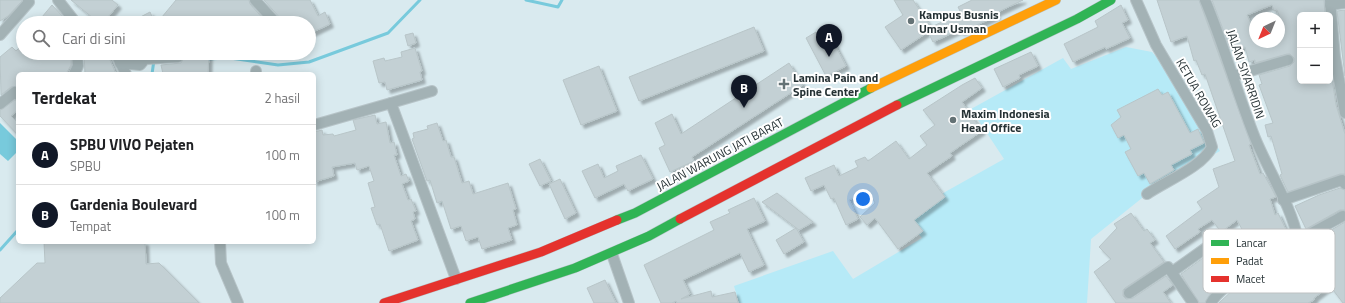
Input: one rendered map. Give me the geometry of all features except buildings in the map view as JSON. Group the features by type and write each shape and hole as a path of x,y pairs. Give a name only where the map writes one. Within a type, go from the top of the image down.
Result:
{"main road":[{"name":"JALAN WARUNG JATI BARAT","path":"384,303 541,252 635,213 869,89 1056,0"},
{"path":"470,303 536,282 612,254 670,226 874,116 1077,19 1111,0"}],"street":[{"path":"17,16 29,2 28,0"},
{"path":"58,0 71,16"},
{"path":"255,0 270,16"},
{"name":"KETUA ROWAG","path":"1136,0 1156,45 1188,97 1211,140 1212,147 1208,154 1193,167 1147,194"},
{"name":"JALAN SIYARRIDIN","path":"1205,0 1220,34 1233,76 1262,156 1283,200 1294,229"},
{"path":"1345,3 1330,3 1335,57 1345,111"},
{"path":"0,35 16,17"},
{"path":"75,72 78,66 78,60"},
{"path":"120,60 125,72"},
{"path":"128,60 140,65 145,60"},
{"path":"1233,76 1288,60"},
{"path":"316,124 432,91"},
{"path":"0,104 15,92 16,93"},
{"path":"391,103 456,280"},
{"path":"1283,200 1344,179"},
{"path":"1319,229 1343,216"},
{"path":"220,244 221,263 238,303"},
{"path":"1129,292 1170,270 1203,249"},
{"path":"612,254 629,303"},
{"path":"1170,270 1193,303"},
{"path":"1211,303 1220,293"}],"shaded area":[{"path":"1126,47 1152,52 1173,75 1220,151 1157,186 1091,239 1087,303 739,303 734,286 833,251 853,279 922,238 909,222 945,192 1004,159 971,109 1063,58 1071,69"},
{"path":"0,123 16,139 16,153 8,161 0,154"}],"waterway":[{"path":"316,59 388,33 420,0"},
{"path":"526,0 558,7 562,0"},
{"path":"152,72 154,60"},
{"path":"244,60 278,65 309,62 314,60"},
{"path":"0,250 16,232"}],"traffic: fast":[{"path":"897,105 1077,19 1111,0"},
{"path":"617,220 635,213 871,88"},
{"path":"470,303 575,268 649,236 680,219"}],"traffic: slow":[{"path":"871,88 1056,0"}],"traffic: jam":[{"path":"680,219 897,105"},
{"path":"384,303 541,252 617,220"}],"place":[{"name":"Kampus Busnis Umar Usman","path":"911,21"},
{"name":"SPBU VIVO Pejaten","path":"829,57"},
{"name":"Lamina Pain and Spine Center","path":"784,84"},
{"name":"Gardenia Boulevard","path":"744,108"},
{"name":"Maxim Indonesia Head Office","path":"953,120"}]}
